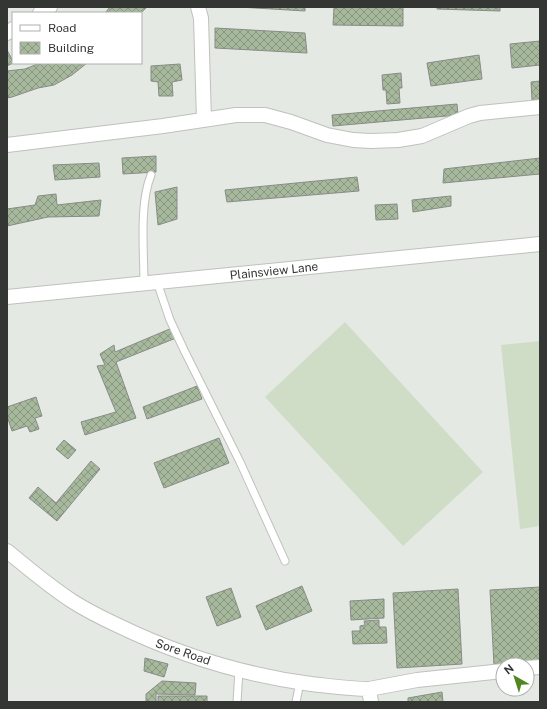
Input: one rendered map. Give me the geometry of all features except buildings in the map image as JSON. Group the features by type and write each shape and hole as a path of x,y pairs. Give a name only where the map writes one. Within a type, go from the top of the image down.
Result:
{"street":[{"path":"198,7 201,18 204,120"},
{"path":"7,145 155,127 236,115 265,115 291,122 326,135 353,140 398,140 422,136 469,116 480,113 540,107"},
{"name":"Plainsview Lane","path":"7,296 540,244"},
{"name":"Sore Road","path":"7,551 52,587 72,601 98,615 156,643 228,668 300,682 352,689 370,695 417,680 495,672"}],"lane":[{"path":"151,175 146,188 144,220 151,283 240,462 285,561"},
{"path":"237,702 238,670"},
{"path":"296,702 300,682"}],"green space":[{"path":"345,322 483,472 403,546 265,397"},
{"path":"540,341 540,526 520,529 501,345"}]}
